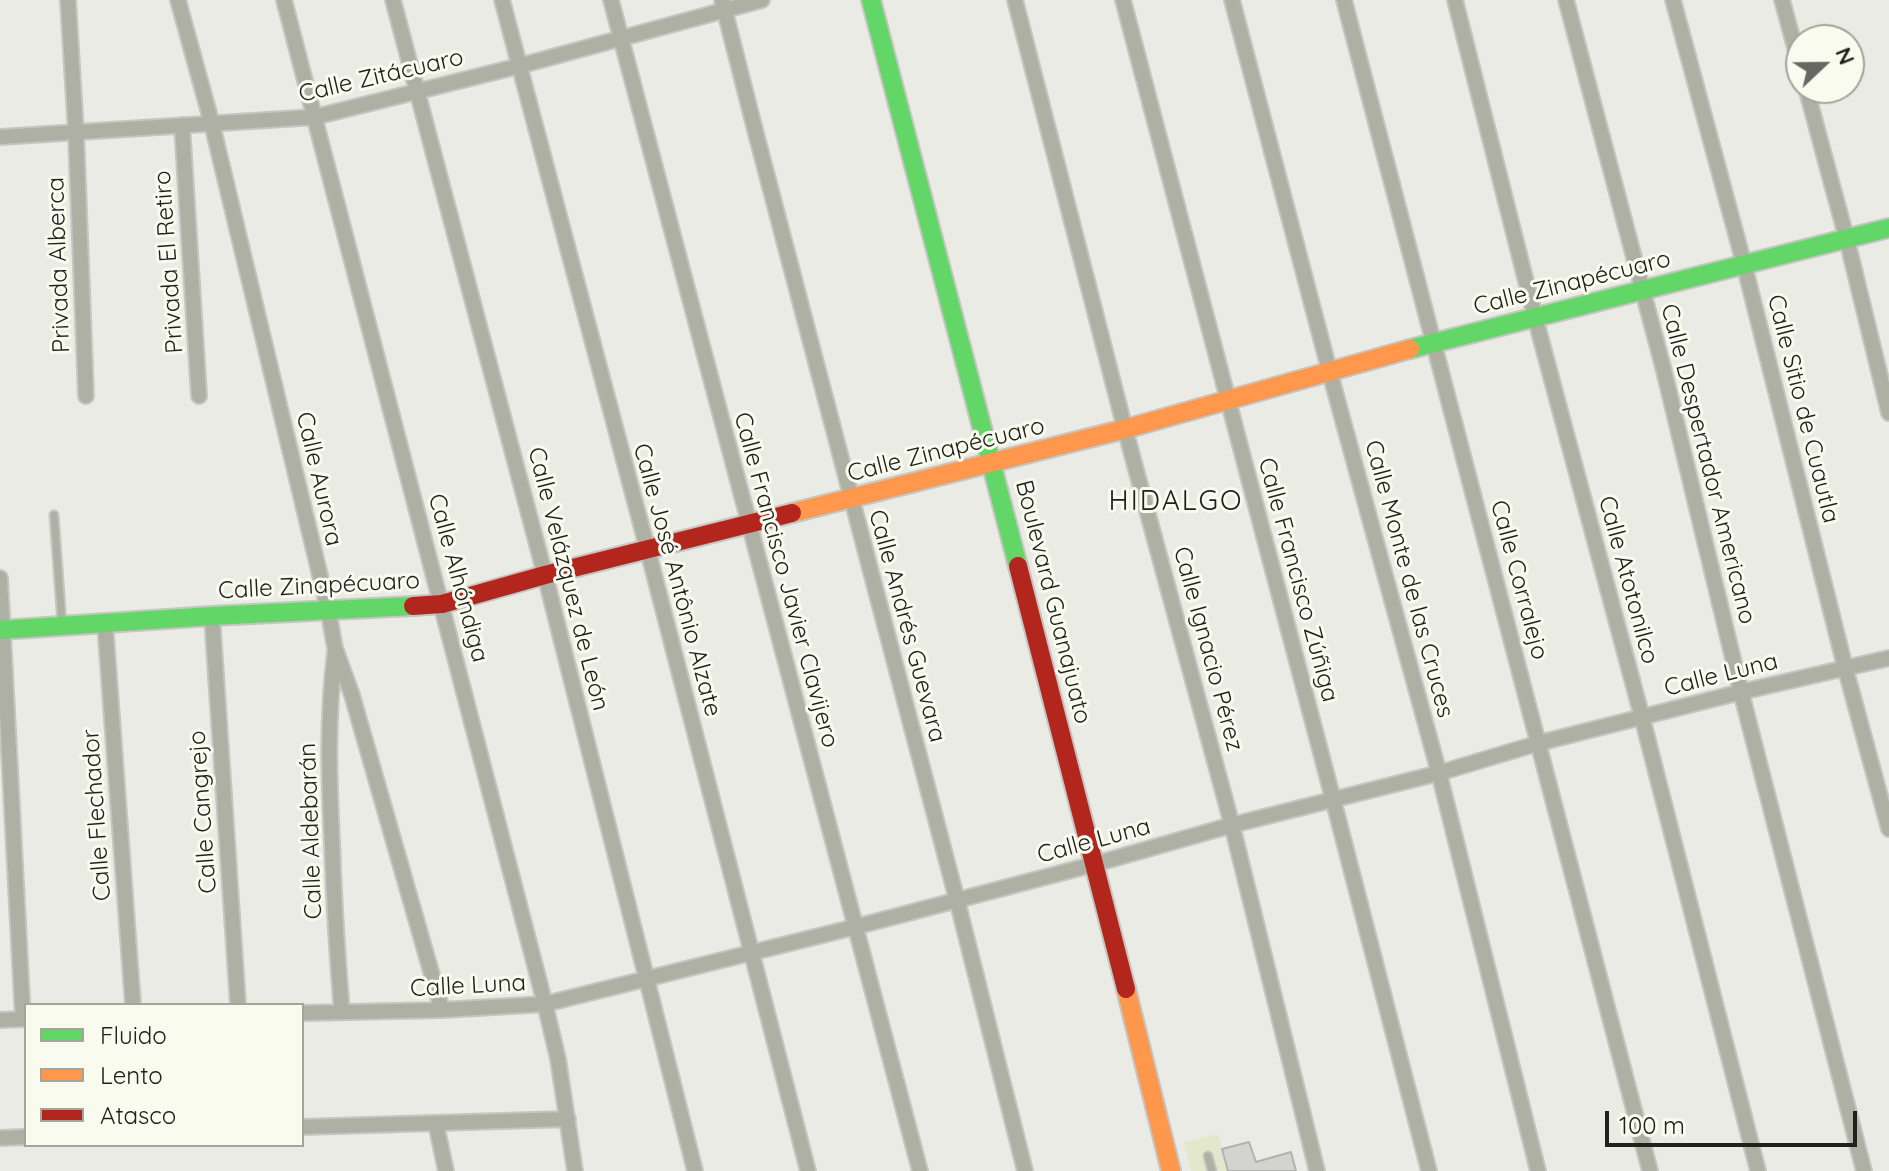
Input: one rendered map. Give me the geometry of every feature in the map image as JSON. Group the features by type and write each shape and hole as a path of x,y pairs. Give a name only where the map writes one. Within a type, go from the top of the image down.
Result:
{"street":[{"name":"Privada Alberca","path":"68,0 86,396"},
{"name":"Calle Aurora","path":"178,0 212,124 335,648 356,709 442,1010"},
{"name":"Calle Alhóndiga","path":"284,0 545,1004 558,1059 575,1171"},
{"name":"Calle Velázquez de León","path":"393,0 545,575 695,1171"},
{"name":"Calle José Antônio Alzate","path":"502,0 808,1171"},
{"name":"Calle Francisco Javier Clavijero","path":"611,0 920,1171"},
{"name":"Calle Zitácuaro","path":"0,137 315,117 621,39 724,5 762,0"},
{"name":"Boulevard Guanajuato","path":"871,0 1095,864 1171,1171"},
{"name":"Calle Ignacio Pérez","path":"1015,0 1125,429 1232,825 1317,1171"},
{"name":"Calle Francisco Zúñiga","path":"1123,0 1429,1171"},
{"name":"Calle Monte de las Cruces","path":"1232,0 1439,773 1538,1171"},
{"name":"Calle Corralejo","path":"1344,0 1650,1171"},
{"name":"Calle Atotonilco","path":"1455,0 1758,1171"},
{"name":"Calle Despertador Americano","path":"1566,0 1643,290 1741,692 1864,1171"},
{"name":"Calle Sitio de Cuautla","path":"1673,0 1889,829"},
{"path":"1782,0 1789,24"},
{"name":"Calle Andrés Guevara","path":"724,5 1025,1171"},
{"path":"1810,104 1889,413"},
{"name":"Privada El Retiro","path":"182,125 199,396"},
{"name":"Calle Zinapécuaro","path":"2,630 442,604 545,575 1125,429 1434,342 1889,228"},
{"path":"0,578 24,1003"},
{"name":"Calle Cangrejo","path":"212,616 238,1003"},
{"name":"Calle Flechador","path":"105,623 133,1003"},
{"name":"Calle Aldebarán","path":"335,648 329,765 342,1012"},
{"name":"Calle Luna","path":"304,1013 545,1004 752,954 1095,864 1232,825 1439,773 1539,743 1889,658"},
{"path":"0,1020 24,1019"},
{"path":"304,1127 568,1119"},
{"path":"436,1124 446,1171"},
{"path":"0,1138 24,1137"}],"lane":[{"path":"54,515 63,626"},
{"path":"1208,1156 1212,1171"}],"green space":[{"path":"1218,1134 1228,1171 1191,1171 1184,1142"}],"building":[{"path":"1249,1142 1256,1162 1291,1152 1296,1171 1228,1171 1222,1149"}],"traffic: fast":[{"path":"871,0 1018,566"},
{"path":"1410,349 1889,228"},
{"path":"0,630 413,606"}],"traffic: slow":[{"path":"792,513 1125,429 1410,349"},
{"path":"1126,989 1171,1171"}],"traffic: jam":[{"path":"413,606 442,604 792,513"},
{"path":"1018,566 1126,989"}],"district":[{"name":"HIDALGO","path":"1176,502"}]}
